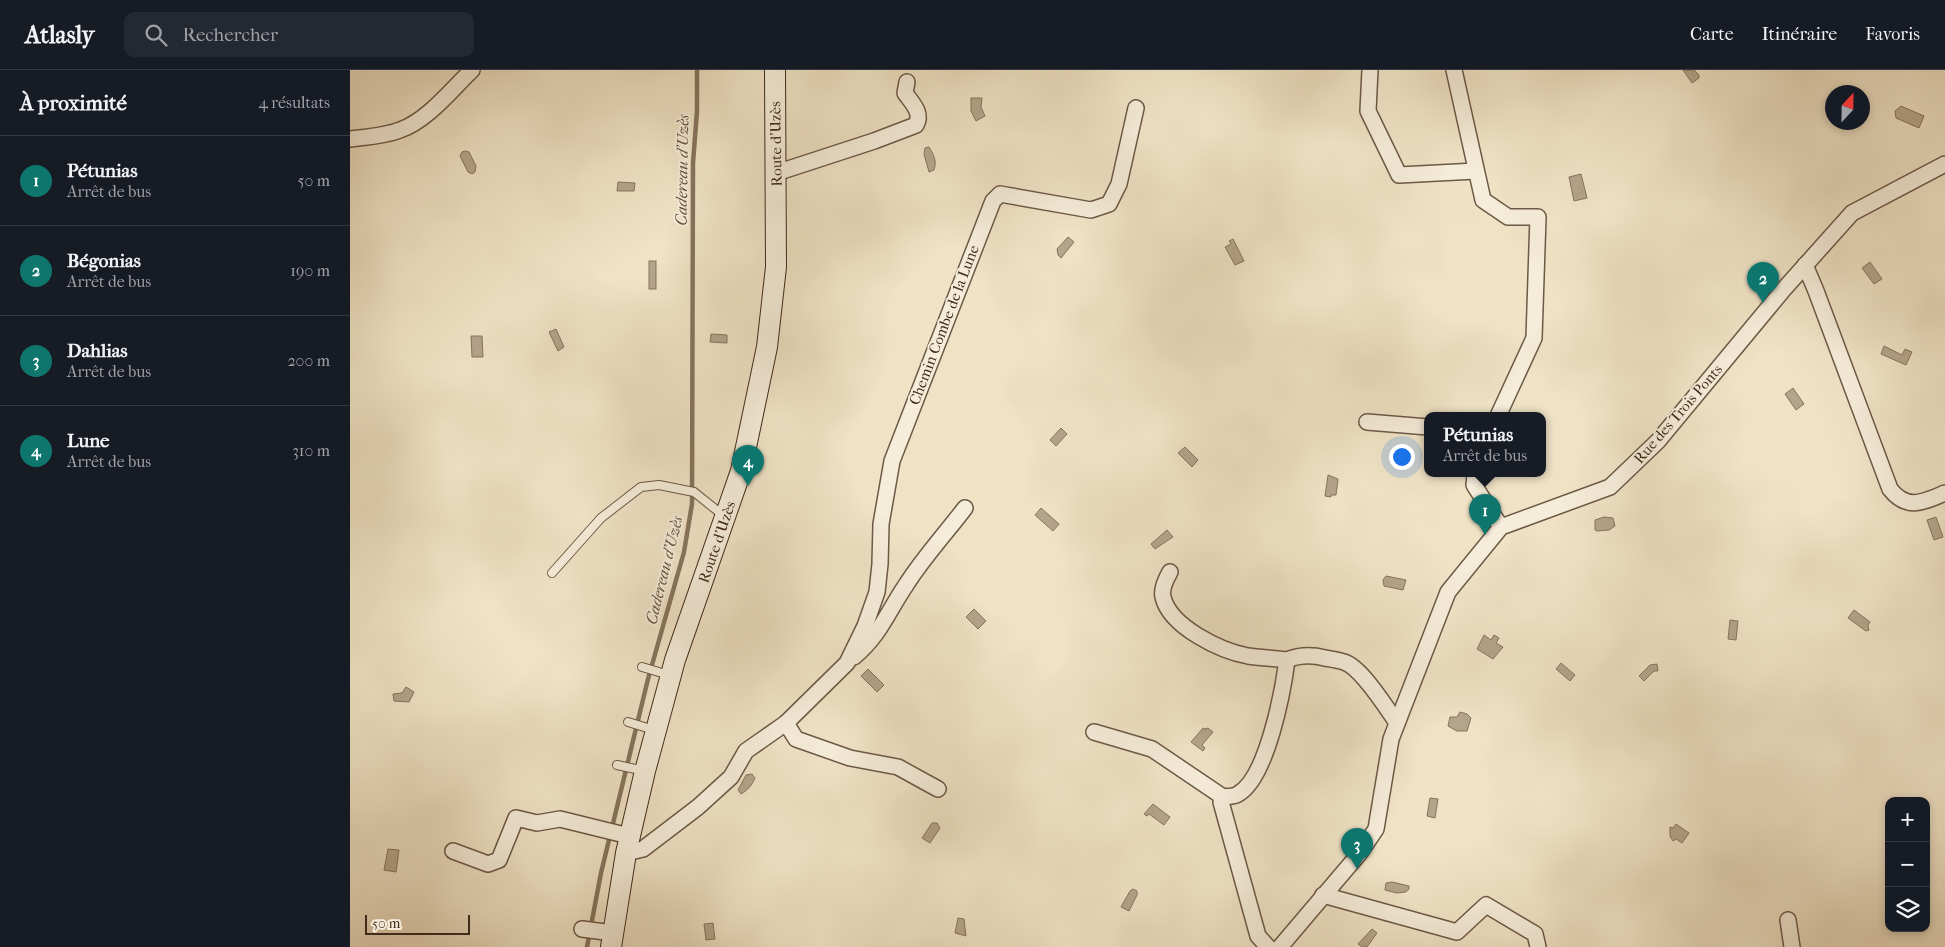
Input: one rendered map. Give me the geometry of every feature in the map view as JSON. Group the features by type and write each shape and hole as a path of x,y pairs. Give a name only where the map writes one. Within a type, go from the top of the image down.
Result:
{"main road":[{"name":"Route d'Uzès","path":"608,937 640,770 665,674 675,660 741,471 767,347 776,267 774,70"}],"street":[{"path":"350,139 399,131 413,125 472,70"},
{"path":"1370,70 1368,111 1399,175 1476,171"},
{"path":"1454,70 1483,200 1508,217 1538,217 1534,338 1500,412"},
{"path":"776,173 874,141 916,125 919,120 919,113 905,93 907,82"},
{"name":"Chemin Combe de la Lune","path":"847,663 865,626 877,592 881,524 892,461 992,201 1000,194 1091,210 1109,204 1119,184 1136,108"},
{"name":"Rue des Trois Ponts","path":"1501,527 1610,487 1658,441 1805,265 1852,213 1945,164"},
{"path":"1805,265 1890,489 1903,500 1922,504 1945,493"},
{"path":"1367,422 1424,427"},
{"path":"1280,947 1359,854 1376,829 1391,739 1448,592 1501,527 1474,485 1475,477"},
{"name":"Chemin Combe de la Lune","path":"625,841 643,849 698,807 731,777 746,752 786,723 847,663 865,648 884,624 906,585 965,508"},
{"path":"1170,572 1165,582 1162,596 1169,613 1186,628 1213,644 1248,656 1287,660 1296,656 1319,656 1345,662 1355,668 1397,723"},
{"path":"1094,732 1152,749 1223,797 1238,795 1248,785 1266,750 1283,692 1287,660"},
{"path":"786,723 796,739 850,758 898,767 938,789"},
{"path":"1223,797 1221,802 1258,936 1268,947"},
{"path":"453,851 488,864 499,860 516,818 538,823 560,819 602,829 625,841"},
{"path":"1323,895 1457,932 1486,906 1535,934 1538,947"},
{"path":"1788,920 1792,947"},
{"path":"582,929 608,937"}],"lane":[{"path":"552,573 601,518 641,487 659,485 694,492 726,517"},
{"path":"642,666 665,674"},
{"path":"628,722 651,729"},
{"path":"617,765 640,770"}],"shaded area":[{"path":"1683,70 1694,70 1699,75 1699,78 1692,83"},
{"path":"971,98 982,98 981,107 985,116 976,121 971,111"},
{"path":"1901,106 1924,116 1919,128 1896,118 1895,111"},
{"path":"929,147 934,155 935,164 934,170 929,172 924,154 925,148"},
{"path":"465,151 469,152 476,166 475,172 472,174 468,172 460,156"},
{"path":"1581,174 1587,198 1574,201 1569,177"},
{"path":"618,182 635,183 634,191 617,191"},
{"path":"1068,237 1074,242 1061,258 1058,255 1057,249"},
{"path":"1233,239 1244,261 1235,265 1225,247 1231,244 1229,241"},
{"path":"649,261 656,261 656,289 649,289"},
{"path":"1870,262 1882,279 1874,284 1862,268"},
{"path":"556,329 564,347 558,351 549,332"},
{"path":"711,334 727,335 727,343 710,342"},
{"path":"471,336 482,336 483,357 472,357"},
{"path":"1884,346 1902,355 1905,349 1912,352 1906,365 1881,354"},
{"path":"1793,388 1804,404 1796,410 1785,394"},
{"path":"1061,428 1067,434 1056,446 1050,440"},
{"path":"1185,447 1198,460 1192,467 1178,453"},
{"path":"1328,475 1338,479 1336,495 1331,495 1331,497 1325,496"},
{"path":"1041,508 1059,524 1053,531 1035,515"},
{"path":"1604,517 1613,518 1615,526 1609,530 1595,530 1595,520"},
{"path":"1936,517 1943,537 1934,540 1927,520"},
{"path":"1167,530 1173,537 1155,549 1151,544"},
{"path":"1386,576 1406,580 1403,590 1384,586 1383,580"},
{"path":"974,609 986,621 978,629 966,617"},
{"path":"1854,610 1870,622 1868,625 1869,630 1866,631 1848,618"},
{"path":"1730,620 1738,621 1736,640 1728,639"},
{"path":"1484,635 1491,640 1494,635 1499,638 1496,643 1503,647 1493,659 1477,649"},
{"path":"1561,663 1575,675 1570,681 1556,669"},
{"path":"1657,664 1658,671 1654,671 1644,681 1639,676 1650,665"},
{"path":"868,669 884,685 877,692 861,676"},
{"path":"406,687 414,692 409,702 394,701 393,694 402,693"},
{"path":"1460,712 1467,714 1471,718 1467,731 1457,731 1448,726 1450,717 1457,717"},
{"path":"1203,728 1208,728 1213,732 1202,745 1205,748 1203,751 1191,742"},
{"path":"752,774 755,778 753,783 741,794 738,790 746,775"},
{"path":"1430,798 1438,799 1435,818 1427,816"},
{"path":"1153,804 1170,817 1164,825 1149,814 1147,816 1144,814"},
{"path":"932,823 937,823 940,828 930,843 922,838"},
{"path":"1676,824 1689,833 1682,843 1676,839 1673,841 1670,836 1670,827 1673,828"},
{"path":"388,849 399,850 396,872 384,870"},
{"path":"1392,882 1409,886 1409,889 1406,892 1397,893 1385,890 1386,883"},
{"path":"1133,889 1137,891 1137,895 1129,911 1121,907"},
{"path":"958,918 964,919 966,936 955,933"},
{"path":"713,923 715,939 706,940 704,924"},
{"path":"1372,929 1377,933 1367,947 1362,947 1358,944"}],"waterway":[{"name":"Cadereau d'Uzès","path":"587,947 601,873 648,679 684,552 692,504 693,163 697,111 697,70"}],"place":[{"name":"Bégonias","path":"1763,303"},
{"name":"Lune","path":"748,486"},
{"name":"Pétunias","path":"1485,535"},
{"name":"Dahlias","path":"1357,869"}]}
